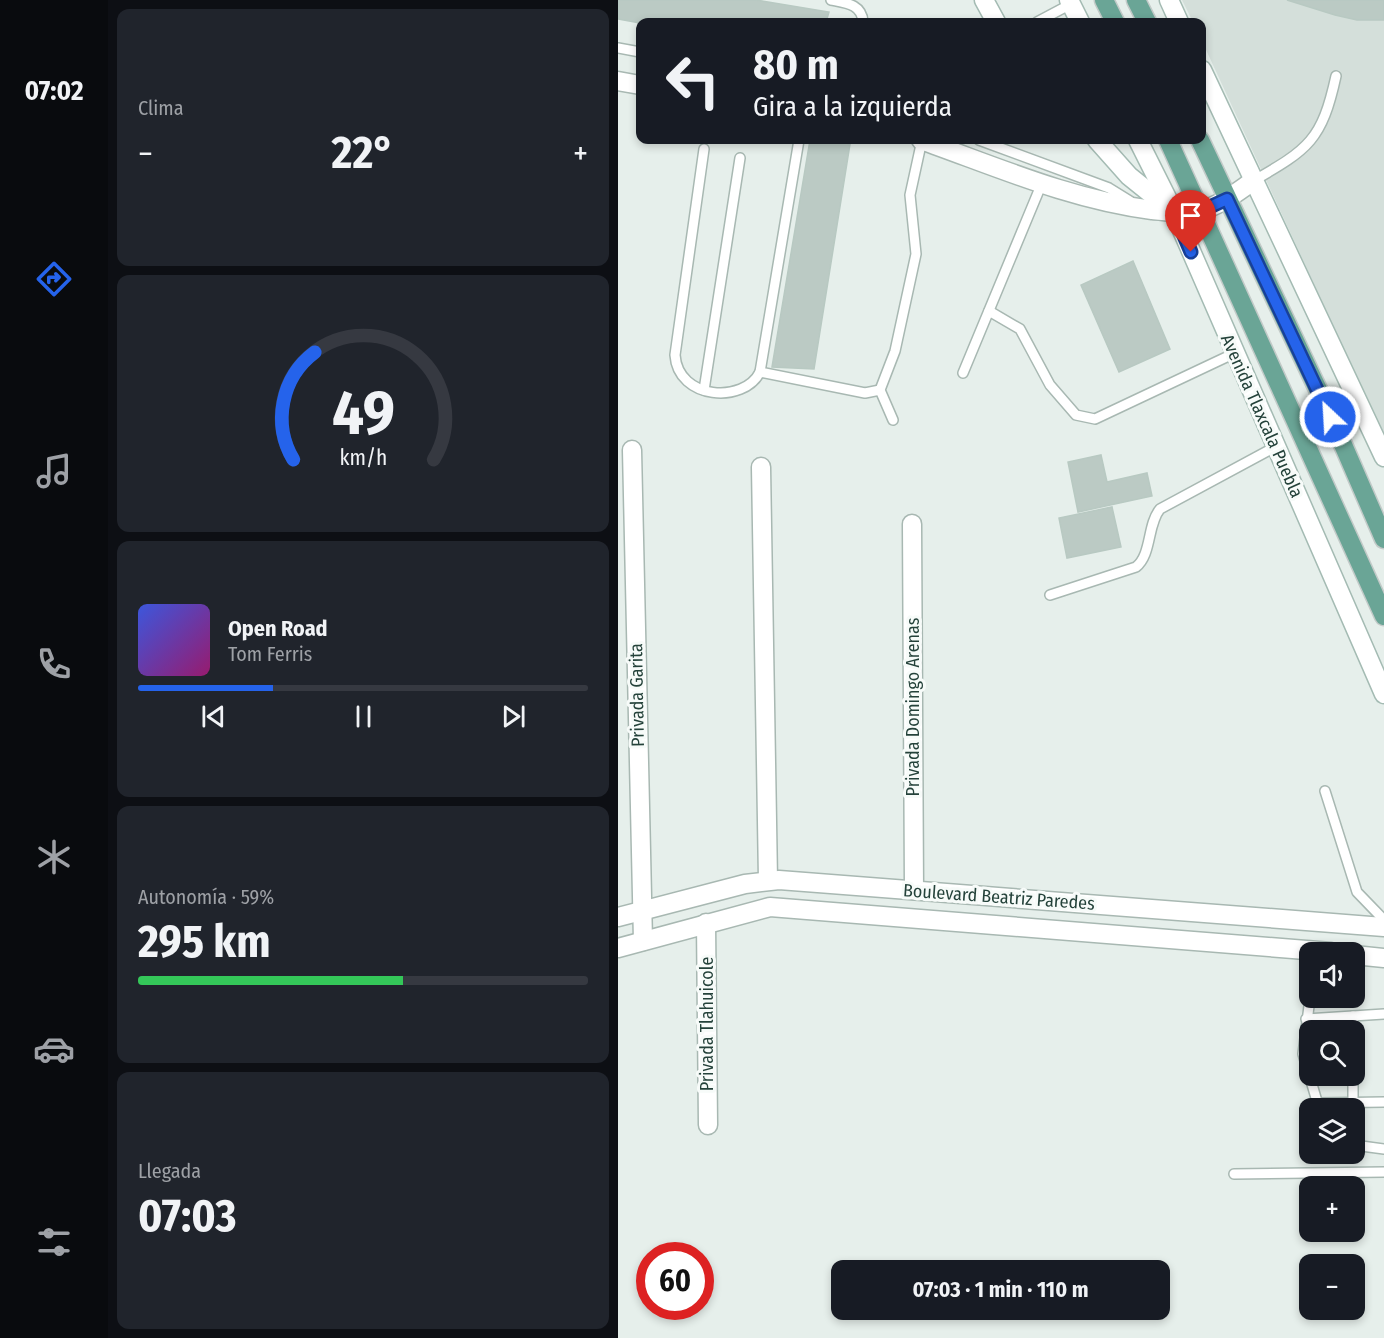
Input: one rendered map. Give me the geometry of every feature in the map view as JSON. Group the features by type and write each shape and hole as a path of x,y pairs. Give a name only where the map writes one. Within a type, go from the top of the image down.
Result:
{"main road":[{"path":"1104,0 1113,18"},
{"path":"1136,0 1145,18"},
{"name":"Avenida Tlaxcala Puebla","path":"1170,144 1384,616"},
{"path":"1202,144 1330,417 1384,539"}],"street":[{"path":"984,0 994,18"},
{"path":"1169,0 1177,18"},
{"path":"1070,2 1078,18"},
{"path":"1206,79 1384,457"},
{"path":"618,81 636,84"},
{"path":"932,144 1098,202 1174,212 1201,211 1227,199 1253,181"},
{"path":"1100,144 1129,176 1174,212"},
{"name":"Avenida Tlaxcala Puebla","path":"1140,144 1174,212 1384,694"},
{"name":"Privada Garita","path":"633,450 643,941"},
{"path":"761,467 768,880"},
{"name":"Privada Domingo Arenas","path":"912,525 914,890"},
{"name":"Boulevard Beatriz Paredes","path":"618,917 768,880 1384,927"},
{"name":"Boulevard Beatriz Paredes","path":"618,948 753,910 784,907 1299,949"},
{"name":"Privada Tlahuicole","path":"706,923 708,1125"},
{"path":"1365,956 1384,958"}],"lane":[{"path":"831,0 856,6 861,11 862,18"},
{"path":"1044,18 1070,2"},
{"path":"618,48 636,51"},
{"path":"1253,181 1287,163 1307,146 1320,129 1328,112 1336,76"},
{"path":"704,149 675,355 676,367 682,378 692,387 704,390 736,391 751,383 760,372 798,144"},
{"path":"893,420 880,390 897,344 916,254 910,195 920,144"},
{"path":"990,144 1109,188 1142,208"},
{"path":"704,390 740,158"},
{"path":"963,373 1042,183"},
{"path":"989,311 1020,329 1050,385 1076,415 1095,419 1234,353"},
{"path":"760,372 865,393 880,390"},
{"path":"1050,595 1136,567 1142,562 1160,509 1275,447"},
{"path":"1325,791 1357,892 1384,920"},
{"path":"1308,1008 1304,1064 1315,1098"},
{"path":"1306,1019 1384,1014"},
{"path":"1365,1103 1384,1102"},
{"path":"1365,1146 1384,1149"},
{"path":"1234,1174 1384,1172"}],"shaded area":[{"path":"1182,0 1384,0 1384,436 1206,50 1206,18 1191,18"}],"building":[{"path":"618,0 756,0 829,12 827,18 636,18 636,22 618,19"},
{"path":"1287,0 1384,0 1384,20 1357,20"},
{"path":"809,144 850,144 814,369 772,367"},
{"path":"1133,261 1170,349 1119,372 1081,285"},
{"path":"1101,455 1107,482 1147,473 1152,496 1078,512 1068,462"},
{"path":"1112,507 1121,547 1067,558 1059,518"}],"route":[{"path":"1191,252 1174,212 1201,211 1227,199 1330,417"}]}
